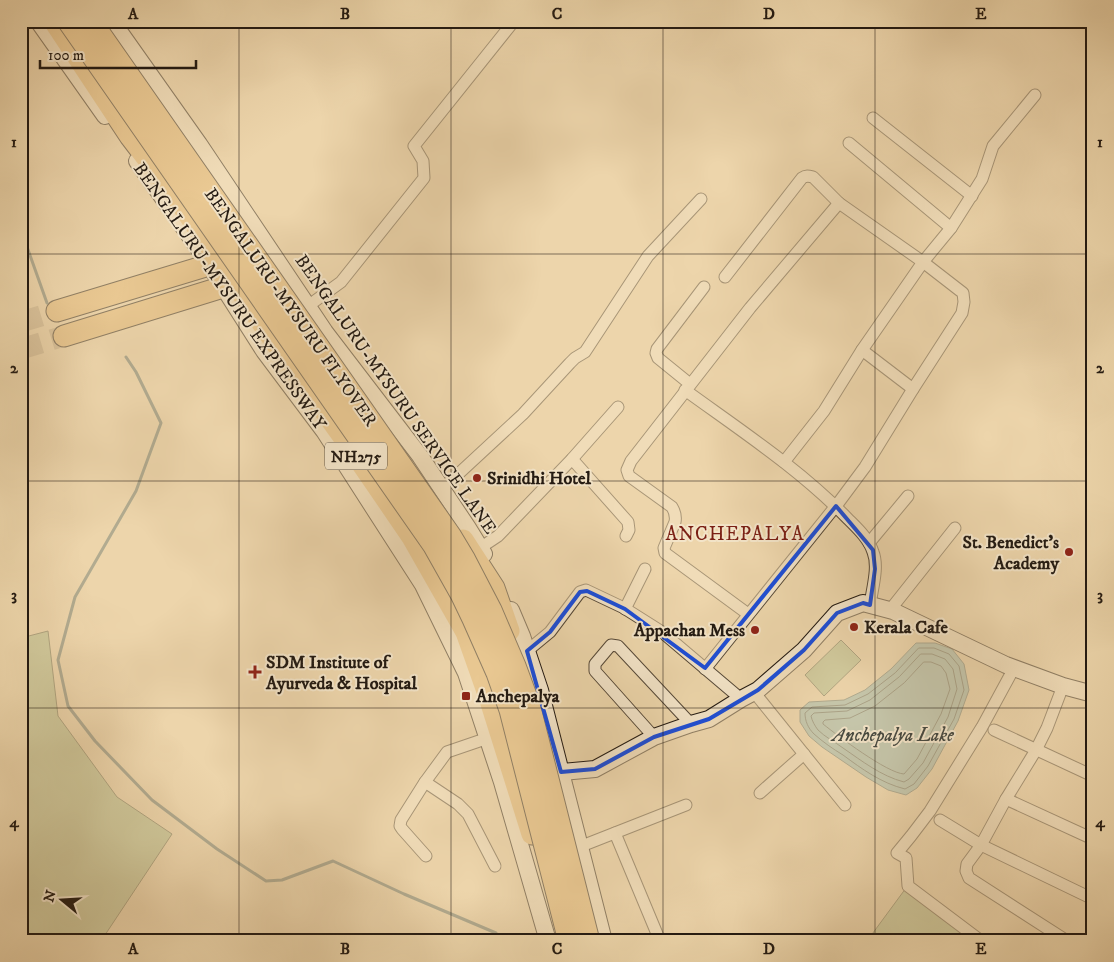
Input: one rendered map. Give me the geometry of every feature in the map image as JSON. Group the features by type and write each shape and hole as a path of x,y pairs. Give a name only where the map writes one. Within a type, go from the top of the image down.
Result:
{"highway":[{"name":"BENGALURU-MYSURU EXPRESSWAY","path":"54,21 130,136 178,199 275,342 412,537 466,632 489,697 509,781 528,821 560,941"},
{"name":"BENGALURU-MYSURU EXPRESSWAY","path":"68,21 434,546 457,586 486,646 510,710 569,941"},
{"name":"BENGALURU-MYSURU FLYOVER","path":"91,21 450,535 465,560 504,638 529,704 589,941"},
{"name":"NH275","path":"101,21 302,312 434,496 494,588 520,656 557,772 577,848 596,941"},
{"path":"57,311 209,265"},
{"path":"64,336 223,287"}],"street":[{"name":"BENGALURU-MYSURU EXPRESSWAY","path":"38,21 209,265 264,350 324,431 424,585 466,673 488,738 509,781 548,941"},
{"name":"BENGALURU-MYSURU SERVICE LANE","path":"112,21 179,115 335,347 420,456 480,548 501,584 527,651 540,690 557,772"},
{"path":"308,306 341,282 424,178 423,161 414,146 514,21"},
{"path":"784,462 824,411 862,350 922,262 952,228 984,173 993,146 1035,95"},
{"path":"873,118 972,196"},
{"path":"849,143 952,228"},
{"path":"705,669 865,467 912,389 962,313 964,302 963,293 839,203 813,176 804,176 725,277"},
{"path":"442,489 524,414 575,358 585,352 648,256 701,198"},
{"path":"748,614 665,553 664,548 676,518 674,510 629,476 627,470 631,461 750,308 839,203"},
{"path":"704,287 657,349 658,358 688,387 784,462 836,506 861,532 873,550 875,558 870,605"},
{"path":"862,350 912,389"},
{"path":"480,548 498,536 572,459 618,407"},
{"path":"572,459 628,522 629,530 626,536"},
{"path":"869,544 908,496"},
{"path":"890,610 954,528"},
{"path":"625,609 645,569"},
{"path":"527,651 550,632 583,590 625,609 669,638 705,669 748,695 804,754 845,805"},
{"path":"509,781 557,772 595,769 654,737 709,719 758,690 804,650 837,613 863,603 890,610 1014,668 1063,686 1093,694"},
{"path":"654,737 595,671 595,664 611,645 618,646 691,724"},
{"path":"981,941 908,886 906,858 897,853 930,811 982,727 1014,668"},
{"path":"1063,686 1047,728 1036,750 981,845 967,864 966,871 969,878 1067,941"},
{"path":"994,730 1093,776"},
{"path":"426,856 402,829 400,826 401,820 447,752 488,738"},
{"path":"760,793 804,754"},
{"path":"425,782 458,804 468,814 496,866"},
{"path":"1006,799 1093,839"},
{"path":"577,848 686,805"},
{"path":"940,820 981,845 1093,899"},
{"path":"615,833 660,941"},
{"name":"NH275","path":"577,848 604,941"}],"highlighted area":[{"path":"836,506 873,550 875,569 870,605 863,603 837,613 804,650 758,690 709,719 654,737 595,769 561,772 527,651 550,632 580,592 587,591 625,609 705,668"}],"green space":[{"path":"48,631 58,716 117,797 172,834 101,941 21,941 21,638"},
{"path":"841,640 861,660 824,696 805,675"},
{"path":"906,888 981,941 867,941"}],"water":[{"name":"Anchepalya Lake","path":"916,643 935,643 952,649 964,664 969,690 958,721 932,769 917,788 906,795 888,790 822,747 809,736 800,722 800,710 809,702 844,700 865,690 891,669"}],"waterway":[{"path":"21,230 47,303"},
{"path":"126,357 136,372 161,423 136,491 75,597 58,660 68,706 95,741 152,800 217,849 266,881 282,880 333,861 496,933 501,941"}],"tunnel":[{"path":"21,322 57,311"},
{"path":"21,349 64,336"}],"place":[{"name":"Srinidhi Hotel","path":"477,478"},
{"name":"St. Benedict's Academy","path":"1069,552"},
{"name":"Kerala Cafe","path":"854,627"},
{"name":"Appachan Mess","path":"755,630"},
{"name":"SDM Institute of Ayurveda & Hospital","path":"255,672"},
{"name":"Anchepalya","path":"466,696"}],"district":[{"name":"ANCHEPALYA","path":"735,533"}]}
